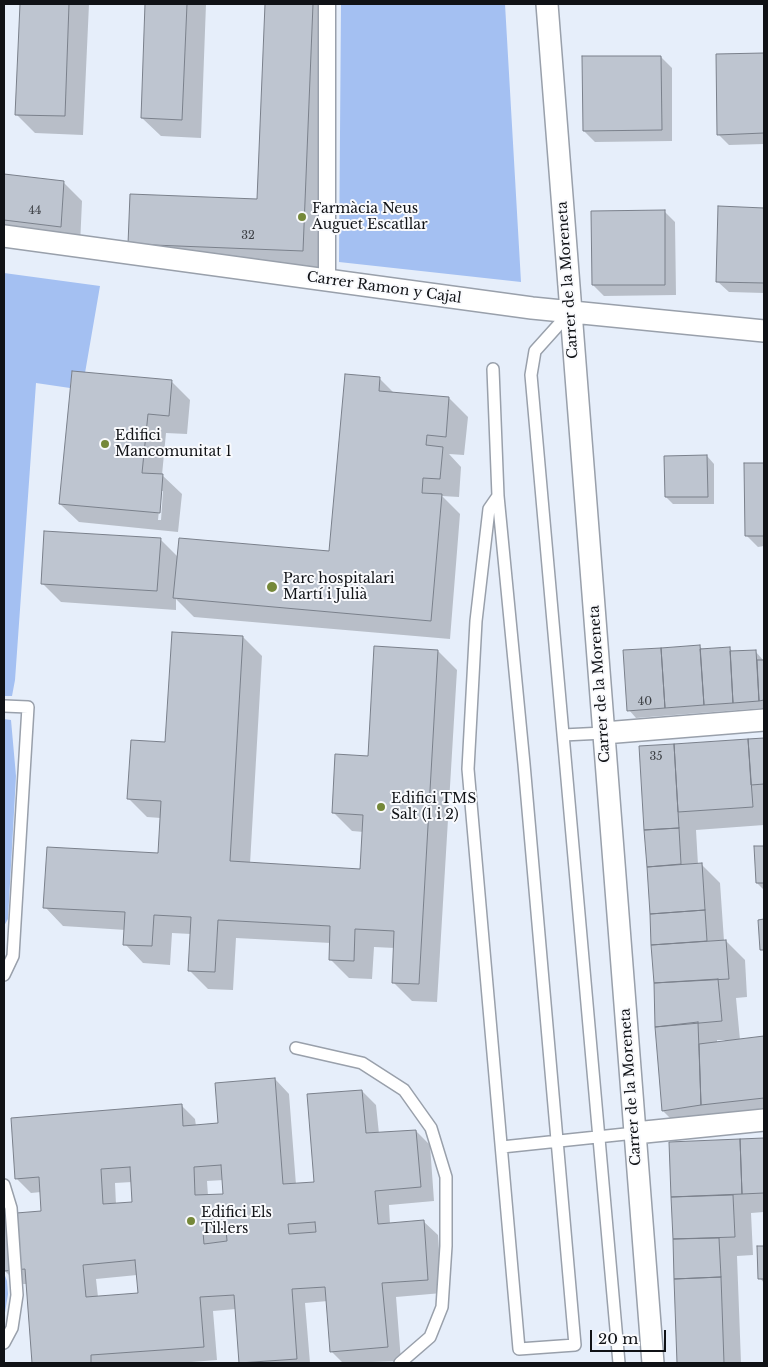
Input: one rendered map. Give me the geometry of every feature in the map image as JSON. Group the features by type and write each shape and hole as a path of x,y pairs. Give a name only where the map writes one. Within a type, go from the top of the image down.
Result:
{"street":[{"path":"327,4 327,280"},
{"name":"Carrer de la Moreneta","path":"547,4 653,1363"},
{"name":"Carrer Ramon y Cajal","path":"4,236 532,308 764,331"},
{"path":"604,733 764,720"},
{"path":"635,1133 764,1120"}],"lane":[{"path":"571,311 535,351 531,375 619,1363"},
{"path":"493,369 498,496 575,1345 520,1349 468,769 476,621 489,509 498,496"},
{"path":"4,706 28,707 9,938 13,956 4,975"},
{"path":"563,735 604,733"},
{"path":"296,1048 362,1063 404,1090 431,1128 446,1177 446,1246 442,1307 430,1337 400,1363"},
{"path":"502,1147 635,1133"},
{"path":"4,1185 11,1208 17,1295 12,1328 4,1343"}],"shaded area":[{"path":"341,4 505,4 521,282 339,262"},
{"path":"4,273 100,286 85,373 72,371 70,388 36,383 15,680 12,696 4,696"},
{"path":"4,719 11,720 16,776 8,919 4,926"},
{"path":"4,1273 8,1294 4,1319"}],"building":[{"path":"20,4 69,4 65,116 15,115"},
{"path":"145,4 187,4 182,120 141,118"},
{"path":"265,4 313,4 303,251 128,244 130,194 257,199"},
{"path":"764,53 764,133 717,135 716,54"},
{"path":"582,56 661,56 662,130 583,131"},
{"path":"4,174 64,181 61,227 4,220"},
{"path":"718,206 764,208 764,283 716,282"},
{"path":"665,210 665,285 592,285 591,211"},
{"name":"Edifici Mancomunitat 1","path":"72,371 172,380 169,416 148,414 142,473 163,474 160,513 59,504"},
{"path":"345,374 380,377 379,391 449,397 446,437 427,435 426,445 443,447 440,479 423,478 422,493 442,494 431,621 173,598 179,538 329,551"},
{"path":"707,455 708,497 665,497 664,456"},
{"path":"744,463 764,463 764,536 745,536"},
{"path":"44,531 161,538 157,591 41,584"},
{"name":"Edifici TMS Salt (1 i 2)","path":"172,632 243,636 230,861 360,869 363,815 332,813 335,754 368,756 374,646 438,650 419,984 392,983 394,931 355,929 354,961 329,960 330,926 218,920 215,972 188,971 191,917 154,915 152,946 123,945 125,912 43,908 47,847 158,853 161,801 127,799 131,740 165,742"},
{"path":"700,645 704,705 665,708 661,648"},
{"path":"730,647 733,703 704,705 700,649"},
{"path":"661,648 665,708 627,711 623,650"},
{"path":"756,650 759,701 733,703 730,651"},
{"path":"757,660 764,660 764,700 759,701"},
{"path":"764,738 764,784 751,785 748,739"},
{"path":"748,739 753,807 678,812 674,744"},
{"path":"674,744 679,828 644,830 639,746"},
{"path":"679,828 681,864 647,867 644,830"},
{"path":"754,846 764,846 764,883 756,883"},
{"path":"702,863 705,910 650,914 647,867"},
{"path":"705,910 707,941 651,945 650,914"},
{"path":"764,919 764,950 760,950 758,920"},
{"path":"726,940 729,979 654,983 651,945"},
{"path":"718,979 722,1021 655,1027 654,983"},
{"path":"698,1022 701,1105 662,1111 655,1027"},
{"path":"764,1036 764,1098 701,1105 699,1044"},
{"name":"Edifici Els Til·lers","path":"275,1078 283,1184 314,1182 307,1094 362,1090 366,1133 416,1130 421,1187 375,1191 378,1224 424,1220 428,1280 382,1283 388,1347 330,1352 325,1287 292,1289 297,1359 239,1363 234,1295 200,1297 204,1347 91,1355 91,1363 32,1363 25,1269 4,1271 4,1214 41,1211 39,1177 15,1179 11,1118 182,1104 183,1126 218,1123 215,1083","holes":["221,1165 223,1194 195,1195 194,1167","130,1167 132,1202 103,1204 101,1169","315,1222 316,1232 289,1234 288,1224","226,1229 227,1241 204,1244 203,1232","135,1260 138,1293 86,1297 83,1265"]},
{"path":"764,1138 764,1193 742,1194 740,1139"},
{"path":"740,1139 742,1194 671,1197 669,1142"},
{"path":"733,1195 735,1237 673,1239 671,1197"},
{"path":"719,1238 721,1277 674,1279 673,1239"},
{"path":"757,1246 764,1246 764,1279 758,1279"},
{"path":"721,1277 724,1363 677,1363 674,1279"}],"place":[{"name":"Farmàcia Neus Auguet Escatllar","path":"302,217"},
{"name":"Edifici Mancomunitat 1","path":"105,444"},
{"name":"Parc hospitalari Martí i Julià","path":"272,587"},
{"name":"Edifici TMS Salt (1 i 2)","path":"381,807"},
{"name":"Edifici Els Til·lers","path":"191,1221"}]}
